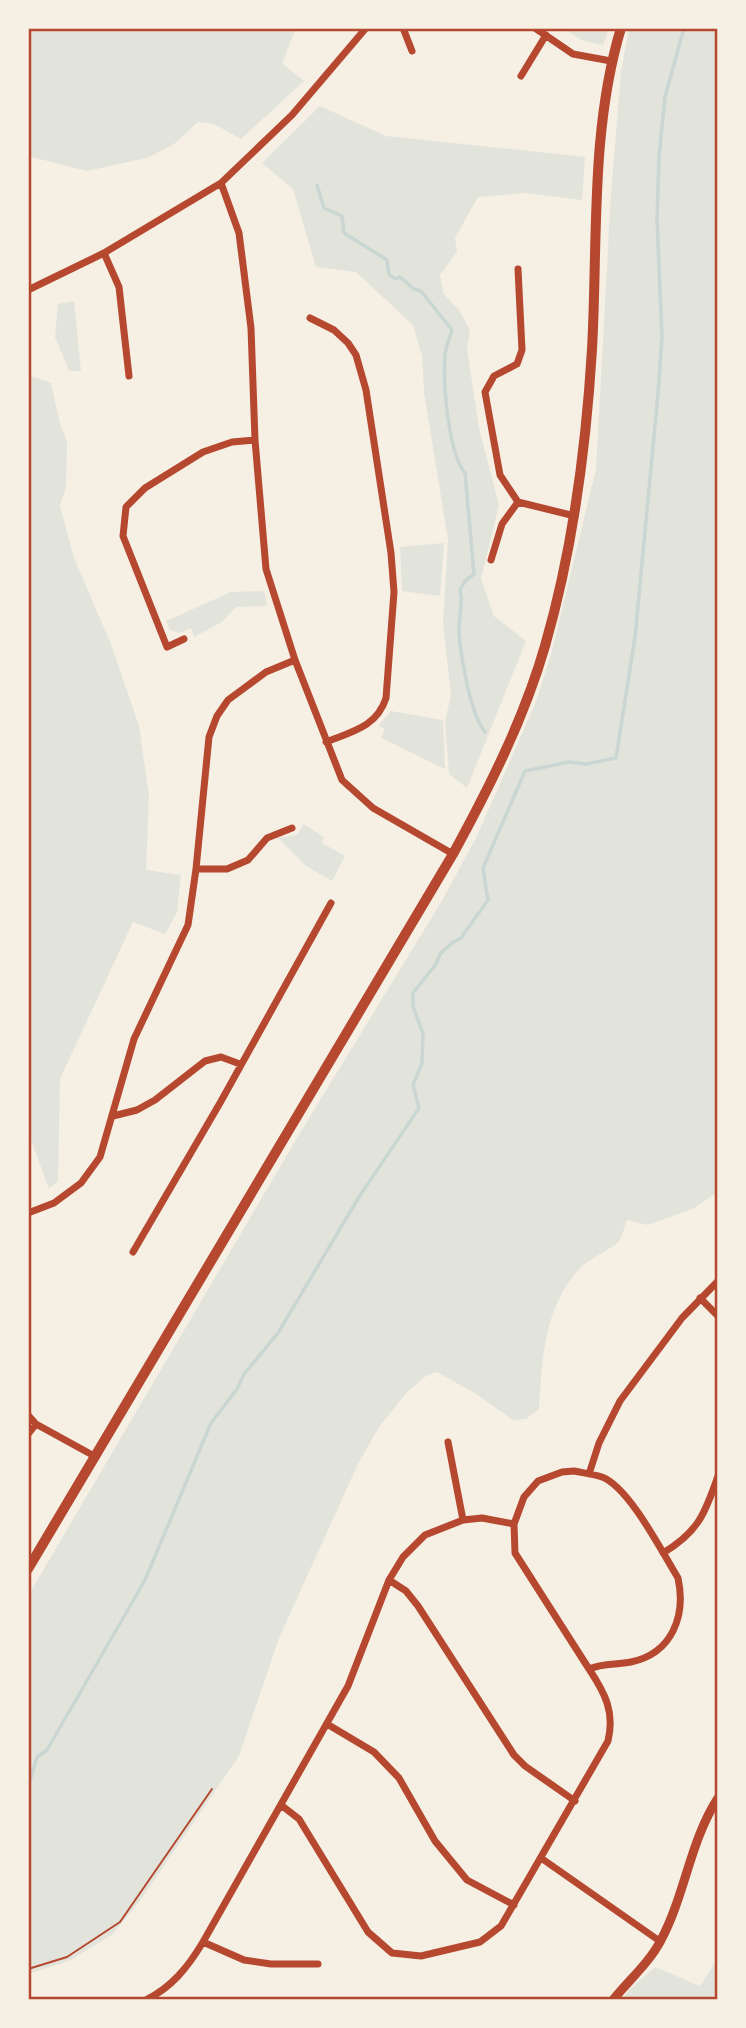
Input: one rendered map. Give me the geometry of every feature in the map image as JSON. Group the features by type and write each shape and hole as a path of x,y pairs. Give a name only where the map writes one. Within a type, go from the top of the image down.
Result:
{"main road":[{"path":"28,1569 453,854 488,790 531,687 553,614 575,516 588,414 600,142 611,61 621,28"}],"street":[{"path":"28,290 104,253 221,183 292,115 366,28"},
{"path":"403,28 412,51"},
{"path":"535,28 573,54 611,61"},
{"path":"521,76 546,35"},
{"path":"221,183 239,233 251,328 266,569 295,660 342,780 373,808 453,854"},
{"path":"104,253 119,287 129,376"},
{"path":"518,270 522,349 517,364 494,376 485,392 500,475 517,502 575,516"},
{"path":"310,318 334,330 356,355 366,390 391,553 394,593 383,708 364,727 326,741"},
{"path":"184,639 167,647 123,536 126,507 145,488 203,452 232,442 256,440"},
{"path":"491,559 502,524 517,502"},
{"path":"28,1213 54,1203 81,1183 100,1157 134,1039 188,925 197,869 209,737 217,716 228,700 257,679 295,660"},
{"path":"197,869 227,869 247,860 267,838 292,828"},
{"path":"132,1252 220,1103 331,903"},
{"path":"113,1116 137,1110 155,1100 205,1061 221,1057 240,1064"},
{"path":"589,1474 599,1443 620,1401 682,1318 718,1281"},
{"path":"700,1298 718,1316"},
{"path":"28,1415 36,1424 96,1457"},
{"path":"28,1434 36,1424"},
{"path":"448,1442 463,1520"},
{"path":"281,1805 299,1819 368,1932 392,1953 421,1956 480,1942 501,1926 514,1905 605,1748 611,1728 606,1695 589,1669 515,1553 514,1524 524,1497 538,1482 562,1472 602,1477 613,1483 627,1497 678,1578 681,1592 681,1612 671,1635 653,1653 634,1661 600,1664 589,1669"},
{"path":"663,1553 691,1534 701,1520 718,1476"},
{"path":"146,2000 162,1992 188,1967 203,1942 348,1686 389,1580 403,1557 425,1535 463,1520 482,1518 514,1524"},
{"path":"389,1580 406,1591 418,1606 514,1755 525,1766 575,1801"},
{"path":"327,1724 374,1752 399,1778 435,1841 467,1880 514,1905"},
{"path":"613,2000 660,1942 702,1827 718,1798"},
{"path":"541,1858 660,1942"},
{"path":"203,1942 244,1960 271,1964 318,1964"}],"path":[{"path":"28,1969 67,1957 120,1922 212,1789"}],"shaded area":[{"path":"28,28 296,28 282,63 304,81 241,139 214,124 198,122 173,145 147,158 87,171 28,156"},
{"path":"563,28 609,28 603,45 582,40"},
{"path":"629,28 718,28 718,1192 694,1208 648,1225 627,1220 617,1244 580,1268 568,1283 552,1317 544,1353 539,1409 526,1419 513,1420 476,1394 437,1372 426,1376 408,1391 379,1427 358,1464 279,1638 239,1756 140,1901 112,1935 69,1961 28,1974 28,1596 297,1138 440,904 476,838 535,704 552,651 596,469 611,193 621,72"},
{"path":"320,106 386,136 585,157 582,200 525,193 478,197 455,238 457,252 440,275 443,293 459,310 470,330 467,348 479,428 499,505 481,579 494,616 526,641 467,788 449,774 445,721 451,695 443,624 448,540 424,392 422,356 413,325 356,272 316,267 293,189 262,163"},
{"path":"74,301 81,371 69,371 55,337 58,304"},
{"path":"28,375 51,383 60,424 67,441 66,487 60,506 74,558 111,644 139,726 149,796 146,870 181,875 177,912 165,934 133,922 60,1079 58,1181 49,1189 28,1132"},
{"path":"444,543 440,596 402,591 400,547"},
{"path":"264,591 267,606 236,607 222,622 194,637 191,628 179,633 170,630 166,621 231,592"},
{"path":"391,711 443,720 445,769 381,738 385,729 378,726"},
{"path":"304,824 324,837 322,843 345,856 332,881 306,866 278,838 297,835"},
{"path":"718,1958 718,2000 621,2000 655,1967 700,1986"}],"waterway":[{"path":"28,1787 37,1757 47,1750 145,1580 211,1423 237,1389 244,1374 278,1333 359,1197 419,1108 413,1085 422,1063 423,1034 413,1006 413,993 436,964 440,954 461,938 488,900 483,868 525,771 569,762 586,764 616,758 635,637 658,394 662,337 657,218 659,157 665,97 684,28"},
{"path":"317,185 324,208 342,216 344,233 387,260 389,274 395,279 400,277 414,289 421,291 452,330 445,353 446,400 454,450 465,473 474,574 465,581 460,590 459,633 471,699 485,732"}]}
